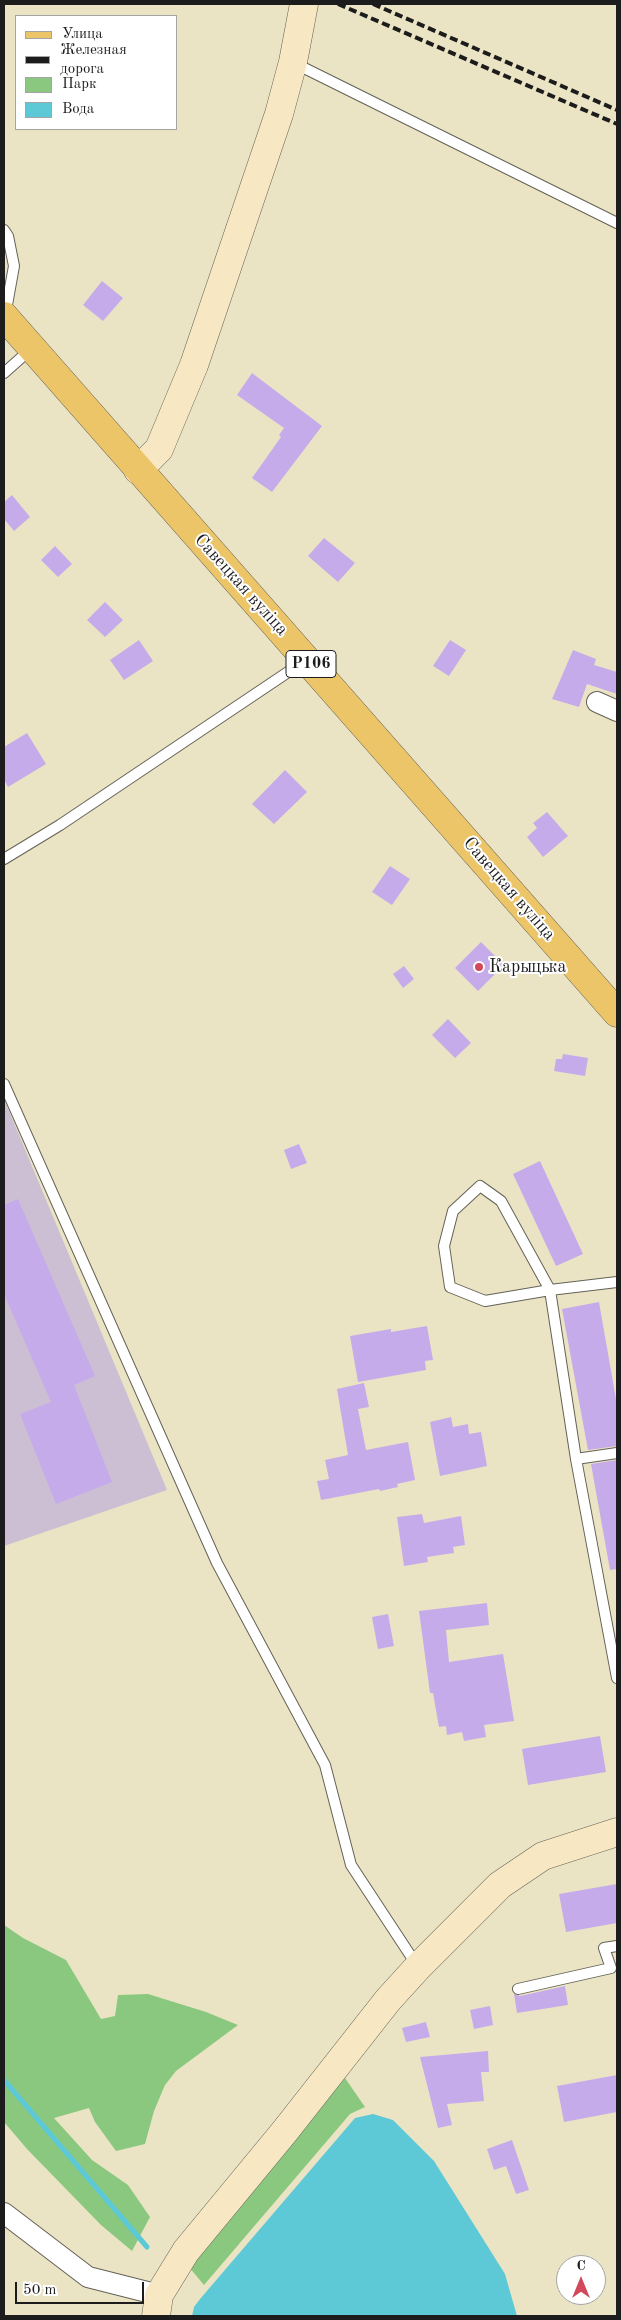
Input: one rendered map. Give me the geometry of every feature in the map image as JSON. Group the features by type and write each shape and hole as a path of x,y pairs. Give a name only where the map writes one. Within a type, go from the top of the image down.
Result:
{"main road":[{"name":"Савецкая вуліца","path":"4,316 617,1012"}],"street":[{"path":"138,470 159,449 194,365 278,114 293,62 304,4"},
{"path":"597,702 617,711"},
{"path":"4,2213 88,2277 158,2306 186,2251 285,2131 388,2000 418,1968 500,1885 543,1856 617,1832"}],"lane":[{"path":"293,62 617,223"},
{"path":"4,230 8,236 14,266 4,316"},
{"path":"4,373 32,348"},
{"path":"4,860 60,825 307,660"},
{"path":"4,1084 217,1563 325,1766 351,1865 418,1968"},
{"path":"617,1282 550,1290 485,1301 450,1287 444,1246 453,1211 480,1186 501,1202 550,1290 576,1459 617,1678"},
{"path":"576,1459 617,1453"},
{"path":"518,1989 611,1968 604,1948 617,1946"}],"shaded area":[{"path":"4,1099 167,1490 4,1546"}],"green space":[{"path":"4,1925 23,1938 66,1960 101,2019 115,2016 118,1995 148,1994 206,2012 238,2025 176,2071 165,2085 154,2111 145,2144 116,2151 95,2122 89,2108 54,2118 92,2160 128,2185 150,2217 132,2251 101,2225 27,2149 4,2122"},
{"path":"345,2078 365,2107 350,2114 204,2285 189,2267"}],"water":[{"path":"373,2114 393,2120 434,2161 505,2274 517,2316 192,2316 194,2307 200,2299 355,2118"}],"building":[{"path":"102,281 123,298 103,321 83,305"},
{"path":"252,373 322,426 272,492 252,478 281,437 279,435 284,428 237,395"},
{"path":"12,495 30,517 14,531 4,519 4,502"},
{"path":"324,538 355,563 338,582 308,556"},
{"path":"55,546 72,564 58,577 41,560"},
{"path":"105,602 123,620 105,637 87,620"},
{"path":"139,640 153,661 124,680 110,660"},
{"path":"450,640 466,650 449,676 433,666"},
{"path":"573,650 596,659 594,665 617,672 617,694 587,684 579,707 552,699"},
{"path":"27,733 46,764 8,787 4,779 4,747"},
{"path":"285,770 307,792 274,824 252,804"},
{"path":"547,812 568,836 543,857 527,837 537,828 533,823"},
{"path":"390,866 410,879 392,905 372,892"},
{"name":"Карыцька","path":"481,942 504,965 478,991 455,968"},
{"path":"404,966 414,979 403,988 393,974"},
{"path":"448,1019 471,1043 455,1058 432,1035"},
{"path":"563,1054 588,1058 585,1076 554,1071 556,1059 562,1059"},
{"path":"299,1144 307,1163 291,1169 284,1150"},
{"path":"540,1161 583,1254 556,1266 513,1174"},
{"path":"18,1199 95,1376 74,1385 112,1482 56,1504 20,1414 51,1402 4,1294 4,1205"},
{"path":"599,1302 617,1405 617,1446 588,1450 562,1309"},
{"path":"427,1326 433,1360 425,1361 426,1370 358,1382 350,1336 391,1329 391,1332"},
{"path":"364,1383 369,1407 358,1409 366,1450 408,1442 415,1480 397,1484 398,1487 380,1491 379,1489 321,1500 317,1481 329,1479 325,1460 348,1455 337,1389"},
{"path":"451,1417 453,1427 468,1424 469,1434 481,1432 487,1466 440,1476 430,1422"},
{"path":"617,1460 617,1569 610,1570 591,1464"},
{"path":"422,1514 424,1523 461,1516 465,1545 453,1547 454,1553 427,1557 428,1562 404,1566 397,1517"},
{"path":"487,1603 489,1625 446,1630 449,1662 503,1654 514,1721 484,1725 486,1737 464,1741 462,1732 447,1735 446,1726 439,1727 433,1693 430,1693 419,1611"},
{"path":"388,1614 394,1646 378,1649 372,1617"},
{"path":"600,1736 606,1772 528,1785 522,1749"},
{"path":"617,1884 617,1923 566,1932 559,1894"},
{"path":"565,1986 568,2005 517,2013 514,1994 520,1996"},
{"path":"490,2006 493,2025 474,2029 470,2010"},
{"path":"426,2022 430,2037 406,2042 402,2028"},
{"path":"488,2051 489,2072 481,2072 484,2101 447,2104 452,2125 438,2128 420,2057"},
{"path":"617,2075 617,2112 564,2122 557,2086"},
{"path":"512,2140 529,2190 516,2194 506,2166 494,2170 487,2149"}],"waterway":[{"path":"4,2080 147,2247"}],"railway":[{"path":"338,4 617,124"},
{"path":"373,4 617,110"}],"place":[{"name":"Карыцька","path":"479,967"}]}
